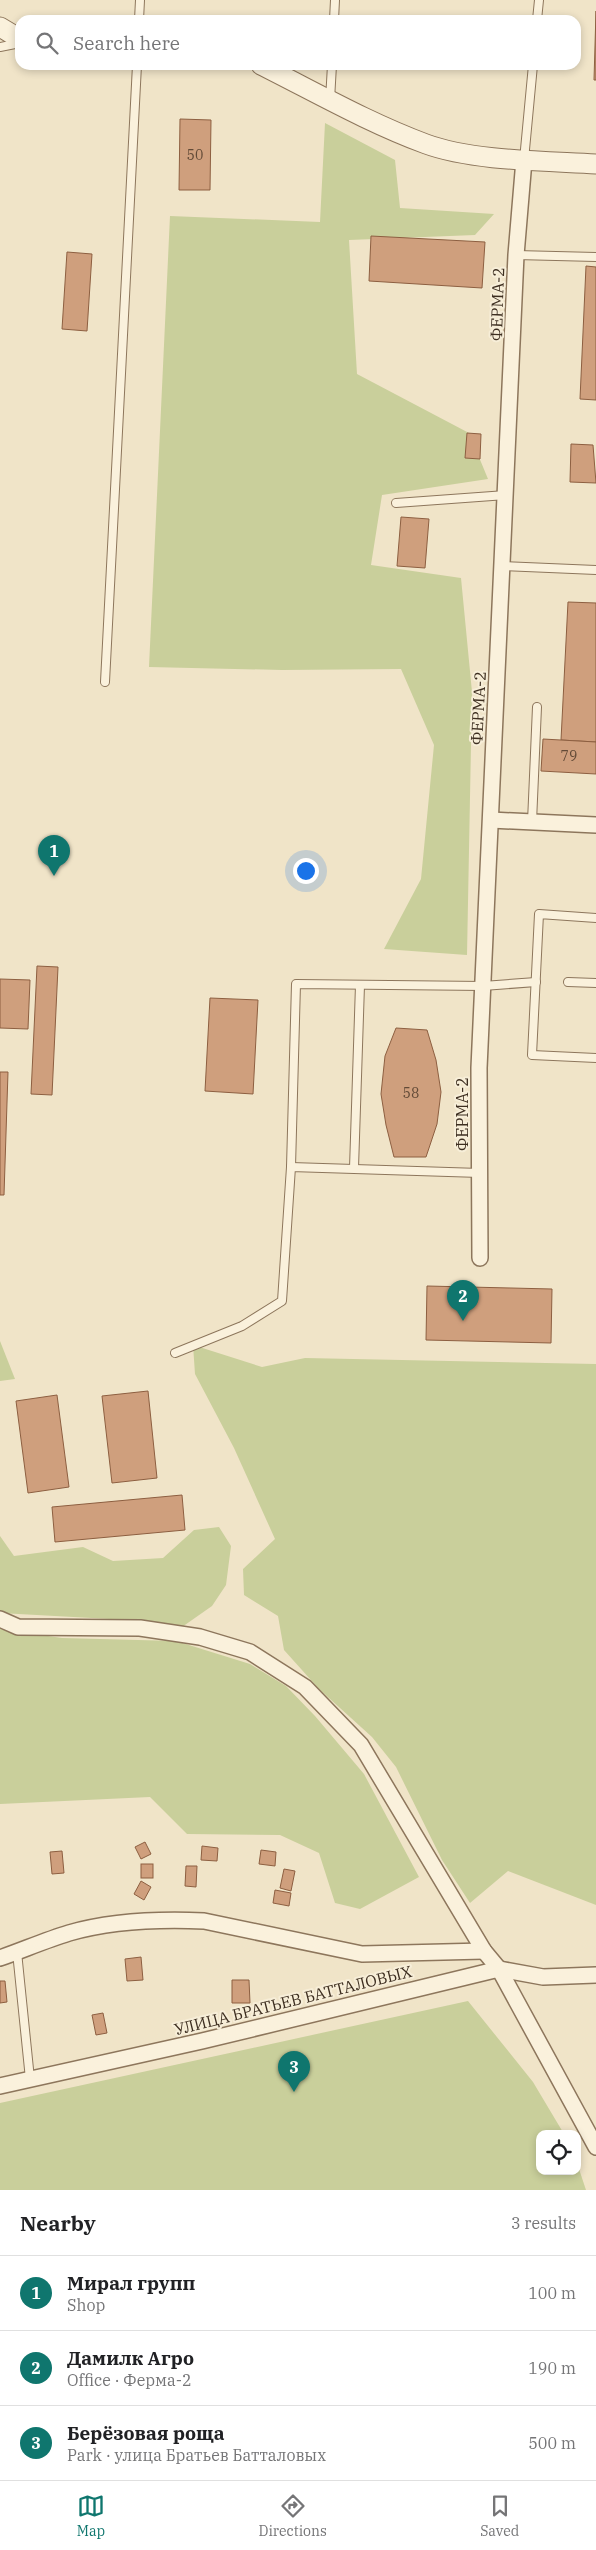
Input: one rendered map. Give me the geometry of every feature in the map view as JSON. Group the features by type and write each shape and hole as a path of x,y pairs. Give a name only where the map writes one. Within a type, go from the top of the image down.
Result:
{"street":[{"path":"0,27 15,38"},
{"path":"271,70 330,100 427,144 468,153 524,160 596,164"},
{"name":"ФЕРМА-2","path":"480,1258 479,1068 516,255 524,160"},
{"path":"491,820 596,825"},
{"path":"0,1619 18,1627 140,1628 200,1637 250,1652 305,1687 360,1745 484,1951 499,1969 596,2148"},
{"path":"0,1958 70,1933 102,1926 178,1920 204,1921 362,1954 484,1951"},
{"name":"УЛИЦА БРАТЬЕВ БАТТАЛОВЫХ","path":"0,2086 499,1969 543,1977 596,1975"}],"lane":[{"path":"139,15 140,0"},
{"path":"334,15 335,0"},
{"path":"538,15 539,0"},
{"path":"0,47 15,42"},
{"path":"105,682 137,70"},
{"path":"330,100 332,70"},
{"path":"524,160 533,70"},
{"path":"516,255 596,257"},
{"path":"396,504 506,495"},
{"path":"502,566 596,570"},
{"path":"532,822 537,707"},
{"path":"596,918 539,914 532,1055 596,1058"},
{"path":"175,1353 242,1326 282,1301 291,1166 296,984 483,986 536,982"},
{"path":"568,982 596,983"},
{"path":"354,1168 360,985"},
{"path":"291,1166 480,1173"},
{"path":"17,1952 30,2080"}],"green space":[{"path":"325,123 395,160 400,208 494,214 475,235 349,240 357,374 469,433 488,479 382,495 371,565 461,578 472,692 467,955 384,949 421,879 434,745 401,669 282,670 149,667 170,216 320,222"},
{"path":"0,1341 15,1379 0,1381"},
{"path":"193,1345 262,1367 305,1358 596,1364 596,1905 508,1871 470,1903 442,1860 396,1767 372,1737 319,1689 284,1650 278,1616 244,1595 243,1569 275,1539 234,1448 195,1374"},
{"path":"219,1527 231,1546 226,1585 212,1606 182,1627 110,1619 0,1613 0,1536 14,1556 83,1547 113,1561 163,1558 194,1530"},
{"path":"0,1629 62,1638 176,1641 250,1664 286,1686 315,1716 364,1774 419,1877 360,1909 335,1903 319,1853 280,1835 187,1834 150,1797 0,1804"},
{"path":"468,2001 533,2082 562,2130 536,2130 536,2175 581,2175 586,2190 0,2190 0,2103"}],"building":[{"path":"596,11 596,80 594,80"},
{"path":"180,119 211,120 210,190 179,190"},
{"path":"371,236 485,242 482,288 369,281"},
{"path":"67,252 92,254 87,331 62,329"},
{"path":"586,266 596,267 596,400 580,399"},
{"path":"467,433 481,434 480,459 465,458"},
{"path":"571,444 593,445 596,483 570,482"},
{"path":"401,517 429,519 425,568 397,566"},
{"path":"568,602 596,603 596,742 561,740"},
{"path":"543,739 596,742 596,774 541,771"},
{"path":"37,966 58,967 52,1095 31,1094"},
{"path":"0,979 30,980 28,1029 0,1028"},
{"path":"210,998 258,1000 253,1094 205,1091"},
{"path":"396,1028 427,1030 436,1060 441,1092 437,1124 426,1157 394,1157 386,1125 381,1094 385,1056"},
{"path":"0,1072 8,1072 4,1195 0,1195"},
{"path":"427,1286 552,1289 551,1343 426,1340"},
{"path":"148,1391 157,1478 112,1483 102,1396"},
{"path":"57,1395 69,1487 28,1493 16,1401"},
{"path":"182,1495 185,1530 55,1542 52,1507"},
{"path":"145,1842 151,1854 141,1859 135,1847"},
{"path":"202,1846 218,1848 217,1861 201,1860"},
{"path":"261,1850 276,1852 275,1866 259,1864"},
{"path":"62,1851 64,1873 52,1874 50,1852"},
{"path":"141,1864 153,1864 153,1878 141,1878"},
{"path":"186,1866 197,1866 196,1887 185,1886"},
{"path":"284,1869 295,1871 291,1891 280,1888"},
{"path":"141,1881 151,1887 144,1900 134,1894"},
{"path":"275,1890 291,1893 289,1906 273,1903"},
{"path":"141,1957 143,1980 127,1981 125,1959"},
{"path":"232,1980 249,1980 250,2003 232,2003"},
{"path":"0,1981 5,1981 7,2002 0,2003"},
{"path":"103,2013 107,2033 96,2035 92,2015"}],"place":[{"name":"Мирал групп","path":"54,876"},
{"name":"Дамилк Агро","path":"463,1321"},
{"name":"Берёзовая роща","path":"294,2092"}]}
